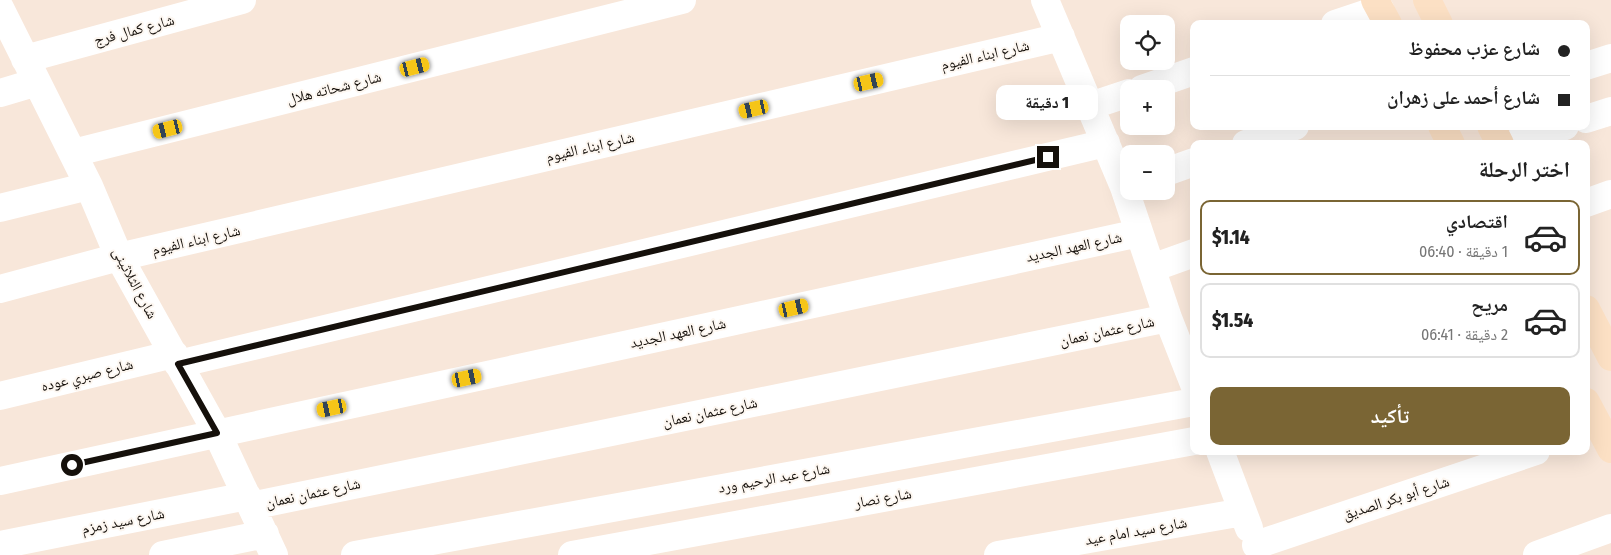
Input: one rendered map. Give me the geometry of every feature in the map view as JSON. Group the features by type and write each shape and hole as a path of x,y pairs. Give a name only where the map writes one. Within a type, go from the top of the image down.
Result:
{"main road":[{"path":"1427,0 1437,20"},
{"path":"1598,323 1611,357"},
{"path":"1590,413 1599,438"}],"street":[{"name":"شارع كمال فرج","path":"0,93 31,71 242,0"},
{"name":"شارع شحاته هلال","path":"73,153 682,0"},
{"path":"1046,0 1120,173"},
{"name":"شارع الثلاثينى","path":"0,8 89,186 119,258 217,433 269,545"},
{"path":"1349,20 1381,11"},
{"name":"شارع ابناء الفيوم","path":"0,289 119,258 1061,37"},
{"path":"1590,65 1611,58"},
{"path":"1168,80 1190,72"},
{"path":"1090,106 1120,96"},
{"path":"1590,118 1611,111"},
{"path":"1257,140 1284,130"},
{"path":"1525,140 1554,130"},
{"name":"شارع صبري عوده","path":"0,396 176,359 1106,143"},
{"path":"1175,169 1190,163"},
{"path":"0,208 89,186"},
{"path":"1590,201 1611,194"},
{"path":"1130,200 1168,318 1187,347 1190,363"},
{"name":"شارع العهد الجديد","path":"0,481 1140,233"},
{"path":"1152,268 1190,255"},
{"name":"شارع عثمان نعمان","path":"249,501 1168,318"},
{"name":"شارع عبد الرحيم ورد","path":"355,555 1190,403"},
{"name":"شارع نصار","path":"572,555 1190,441"},
{"path":"1222,455 1258,550"},
{"name":"شارع أبو بكر الصديق","path":"1258,550 1525,455"},
{"name":"شارع سيد زمزم","path":"0,545 249,501"},
{"name":"شارع سيد امام عيد","path":"998,555 1243,512"},
{"path":"1537,555 1611,528"},
{"path":"163,555 269,545"}],"route":[{"path":"72,465 217,433 178,364 1048,157"}]}
